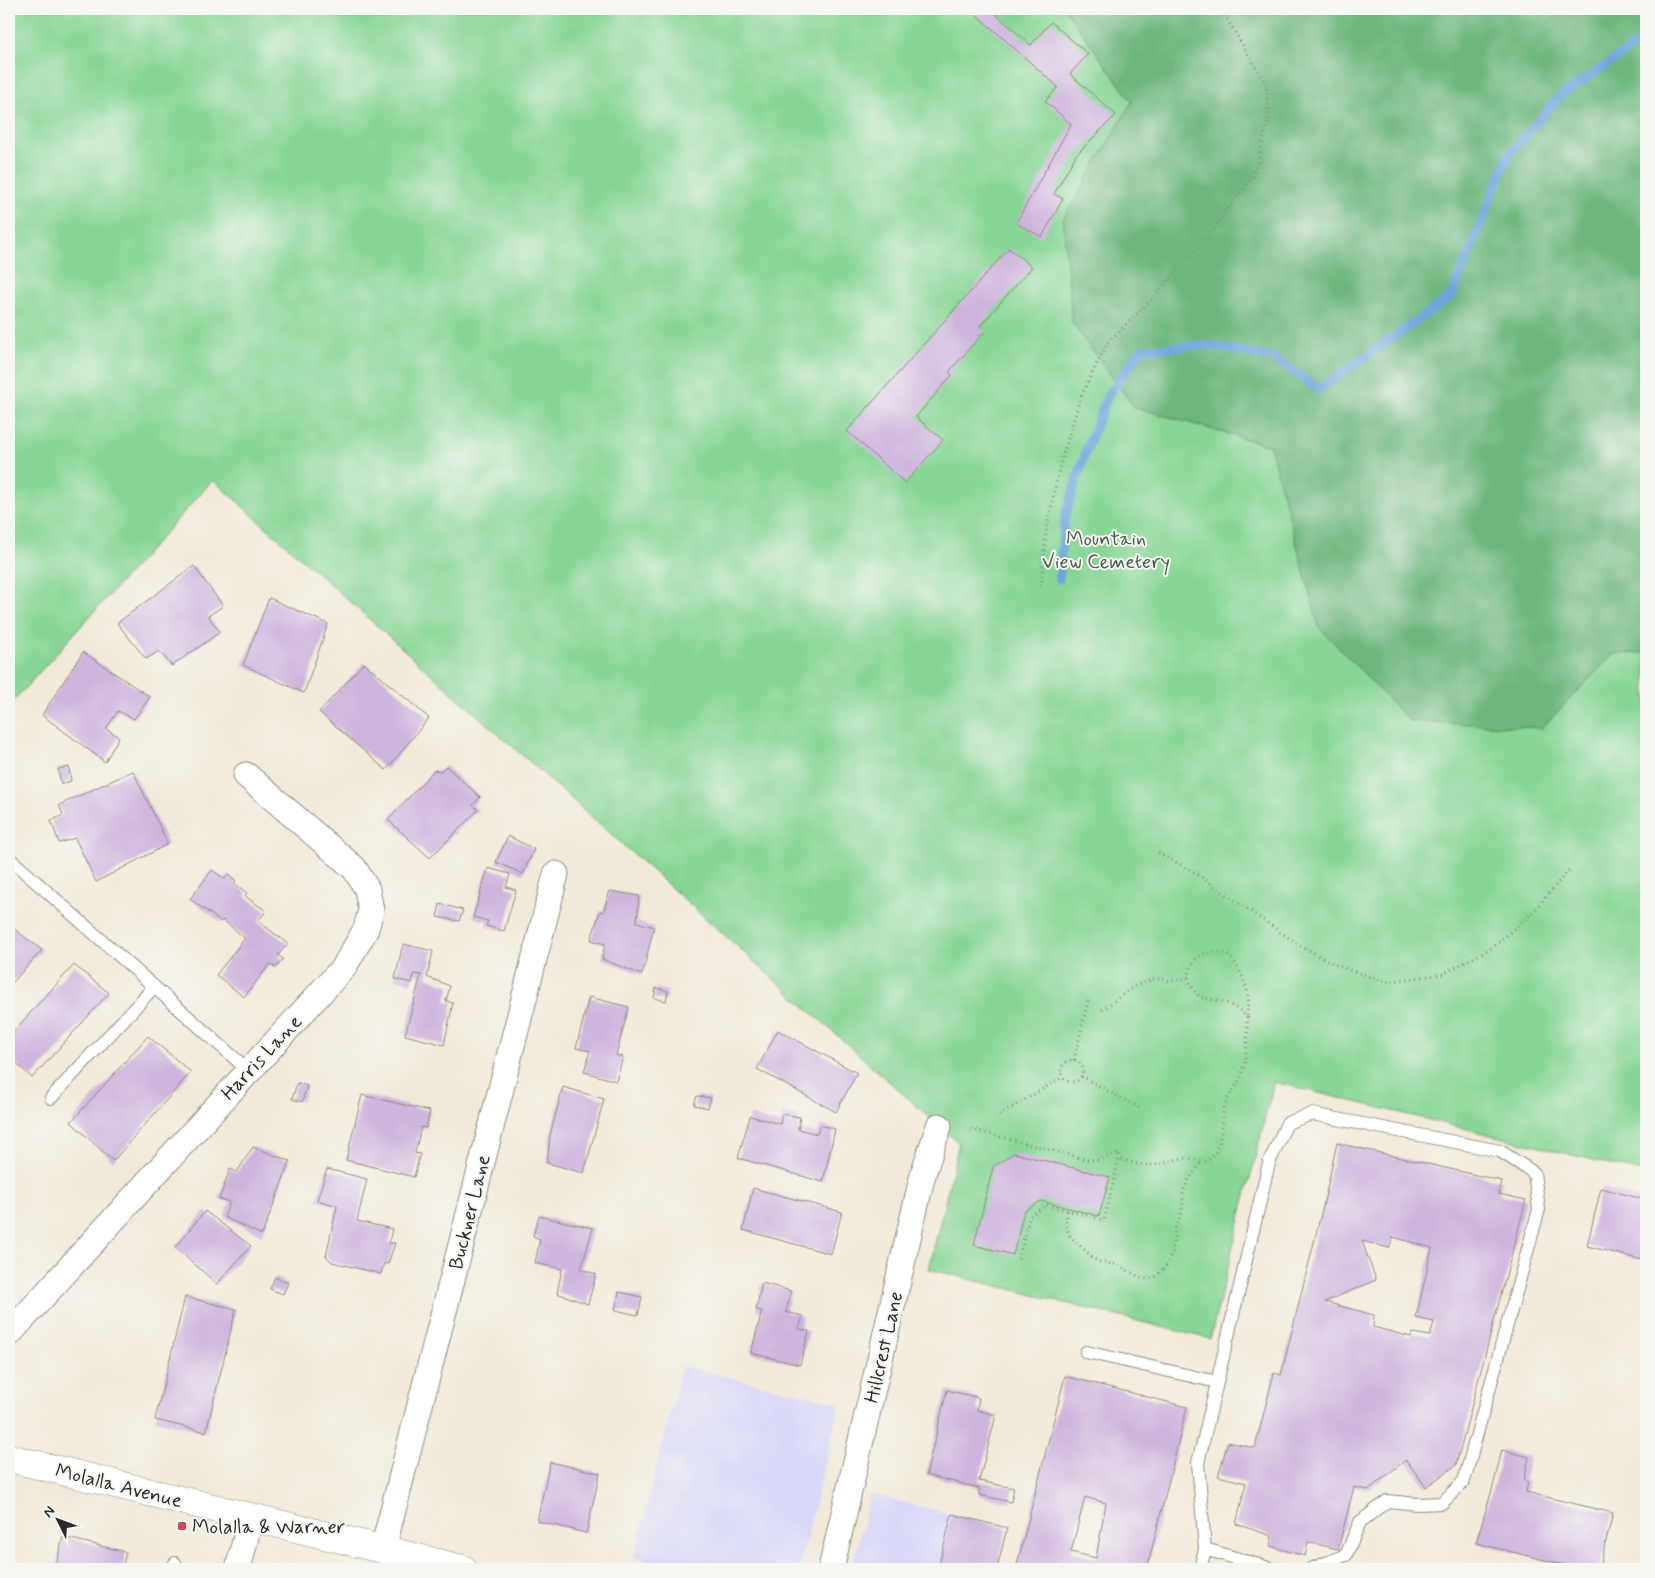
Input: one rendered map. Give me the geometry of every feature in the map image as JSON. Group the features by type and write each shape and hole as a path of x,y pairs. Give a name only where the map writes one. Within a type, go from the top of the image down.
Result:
{"main road":[{"name":"Molalla Avenue","path":"9,1458 463,1569"}],"street":[{"name":"Harris Lane","path":"9,1334 344,967 366,929 370,910 367,889 354,868 246,775"},
{"name":"Buckner Lane","path":"383,1550 556,874"},
{"name":"Hillcrest Lane","path":"831,1569 923,1174 939,1126"},
{"path":"238,1569 251,1517"}],"lane":[{"path":"10,862 248,1070"},
{"path":"51,1098 154,987"},
{"path":"1200,1569 1205,1549 1198,1463 1269,1162 1287,1123 1312,1114 1500,1151 1534,1173 1539,1209 1464,1481 1442,1504 1387,1501 1360,1522 1346,1555 1311,1569"},
{"path":"1086,1352 1217,1382"},
{"path":"1205,1549 1272,1569"}],"path":[{"path":"1041,586 1046,532 1060,465 1082,396 1107,343 1152,299 1200,244 1253,177 1269,118 1266,84 1221,9"},
{"path":"1158,853 1193,871 1307,949 1338,966 1386,982 1443,974 1493,947 1531,914 1570,869"},
{"path":"1120,1159 1145,1166 1189,1158 1206,1162 1215,1154 1218,1146 1226,1103 1243,1069 1248,1028 1248,998 1246,985 1232,959 1223,952 1204,954 1195,959 1188,978 1191,987 1200,996 1208,1000 1226,1002 1247,1017"},
{"path":"1102,1010 1133,987 1150,980 1160,979 1169,981 1188,978"},
{"path":"1074,1060 1089,997"},
{"path":"1074,1060 1082,1066 1081,1076 1079,1079 1069,1081 1063,1077 1062,1066 1067,1061 1074,1060"},
{"path":"1081,1076 1141,1109"},
{"path":"998,1115 1063,1077"},
{"path":"971,1129 1089,1160 1098,1160 1119,1153 1120,1159 1104,1220 1046,1205 1030,1216 1018,1259"},
{"path":"1067,1211 1066,1227 1070,1236 1094,1259 1099,1262 1118,1265 1140,1277 1157,1276 1166,1265 1172,1252 1175,1228 1184,1202 1183,1191 1202,1161"}],"shaded area":[{"path":"682,1366 840,1403 799,1569 682,1569 634,1557"},
{"path":"870,1494 1007,1528 997,1569 852,1569"}],"green space":[{"name":"Mountain View Cemetery","path":"9,9 1646,9 1646,1173 1274,1082 1210,1339 929,1269 959,1143 213,480 9,706"},
{"path":"1065,9 1646,9 1646,653 1613,654 1542,728 1409,721 1319,627 1270,446 1134,407 1072,323 1063,219 1132,102"}],"building":[{"path":"970,9 990,9 1031,45 1051,22 1088,54 1070,74 1116,115 1076,155 1054,194 1063,199 1042,237 1016,223 1071,124 1045,101 1058,87"},
{"path":"1009,248 1032,267 980,326 985,331 949,372 952,375 916,417 943,440 905,483 847,431"},
{"path":"194,566 223,606 208,616 220,632 172,666 159,651 146,659 117,623"},
{"path":"269,598 328,624 304,693 243,665"},
{"path":"83,652 150,697 134,719 118,711 106,729 119,737 105,762 42,715"},
{"path":"364,663 429,718 386,770 319,712"},
{"path":"446,766 480,797 473,805 478,810 430,858 388,820 434,770 440,771"},
{"path":"69,767 71,781 61,784 58,769"},
{"path":"133,771 168,844 96,882 75,838 59,843 51,821 63,815 59,805"},
{"path":"508,836 534,849 523,874 496,862"},
{"path":"488,868 510,874 506,887 516,890 504,931 486,926 488,921 473,917"},
{"path":"212,870 225,879 228,874 236,881 234,883 247,893 245,896 266,911 258,921 288,944 278,955 283,959 276,968 270,964 244,997 216,975 245,938 223,920 221,922 190,899"},
{"path":"610,891 639,896 637,922 654,927 642,975 602,959 605,944 591,940 600,911 603,912"},
{"path":"440,904 463,910 459,921 437,917"},
{"path":"9,925 42,950 9,986"},
{"path":"403,944 433,951 427,977 450,986 446,1001 453,1003 444,1045 405,1035 421,975 414,974 412,983 395,979"},
{"path":"74,965 109,993 32,1078 9,1056 9,1036"},
{"path":"656,988 668,991 666,1001 654,998"},
{"path":"589,997 629,1007 616,1055 623,1057 616,1081 584,1072 590,1051 576,1048"},
{"path":"778,1030 857,1073 836,1112 757,1069"},
{"path":"148,1036 191,1072 113,1161 71,1122"},
{"path":"297,1083 307,1086 302,1102 292,1099"},
{"path":"563,1087 604,1099 584,1173 547,1163 550,1135"},
{"path":"362,1095 430,1111 426,1128 421,1127 415,1153 420,1154 414,1177 346,1160"},
{"path":"697,1096 711,1098 708,1108 694,1105"},
{"path":"782,1114 800,1117 798,1129 817,1134 820,1125 835,1129 823,1182 738,1158 750,1116 780,1124"},
{"path":"1337,1143 1502,1181 1499,1194 1526,1200 1456,1465 1426,1487 1406,1460 1368,1490 1354,1487 1338,1549 1308,1542 1305,1556 1270,1546 1272,1536 1236,1524 1246,1483 1218,1476 1228,1442 1255,1448 1274,1373 1281,1375","holes":["1393,1237 1432,1248 1416,1318 1434,1322 1430,1336 1413,1333 1411,1337 1373,1327 1374,1315 1325,1302 1376,1280 1362,1241 1389,1248"]},
{"path":"253,1147 290,1161 262,1235 224,1217 230,1202 219,1199 230,1169 237,1172"},
{"path":"1014,1153 1110,1177 1099,1216 1041,1201 1024,1211 1013,1255 974,1245 993,1167"},
{"path":"327,1169 367,1179 357,1221 392,1229 389,1243 395,1243 388,1264 384,1263 381,1274 332,1262 326,1256 337,1206 317,1200"},
{"path":"753,1188 842,1212 831,1254 743,1230"},
{"path":"1601,1188 1646,1200 1646,1261 1587,1246"},
{"path":"205,1211 251,1246 217,1284 175,1247"},
{"path":"539,1216 593,1228 581,1269 596,1274 588,1304 557,1293 562,1269 535,1263 540,1239 533,1236"},
{"path":"275,1277 288,1283 283,1294 270,1289"},
{"path":"762,1283 791,1291 786,1312 803,1316 799,1329 809,1331 800,1365 751,1353 762,1311 756,1310"},
{"path":"619,1292 642,1297 638,1315 615,1310"},
{"path":"185,1297 236,1309 206,1432 155,1420"},
{"path":"1065,1376 1187,1407 1147,1569 1016,1569","holes":["1085,1497 1106,1503 1096,1558 1071,1552"]},
{"path":"947,1390 979,1398 977,1410 996,1415 979,1481 1014,1488 1011,1502 979,1495 979,1488 926,1475"},
{"path":"1502,1450 1529,1457 1524,1480 1528,1481 1526,1492 1613,1513 1599,1569 1581,1569 1476,1543"},
{"path":"550,1462 600,1473 586,1533 537,1521"},
{"path":"952,1514 1007,1528 997,1569 938,1569"},
{"path":"63,1537 126,1552 122,1569 55,1569"}],"waterway":[{"path":"1059,579 1065,517 1086,451 1108,395 1142,349 1207,345 1274,358 1319,389 1452,296 1508,156 1560,96 1646,38"}],"place":[{"name":"Molalla & Warner","path":"182,1526"}]}
